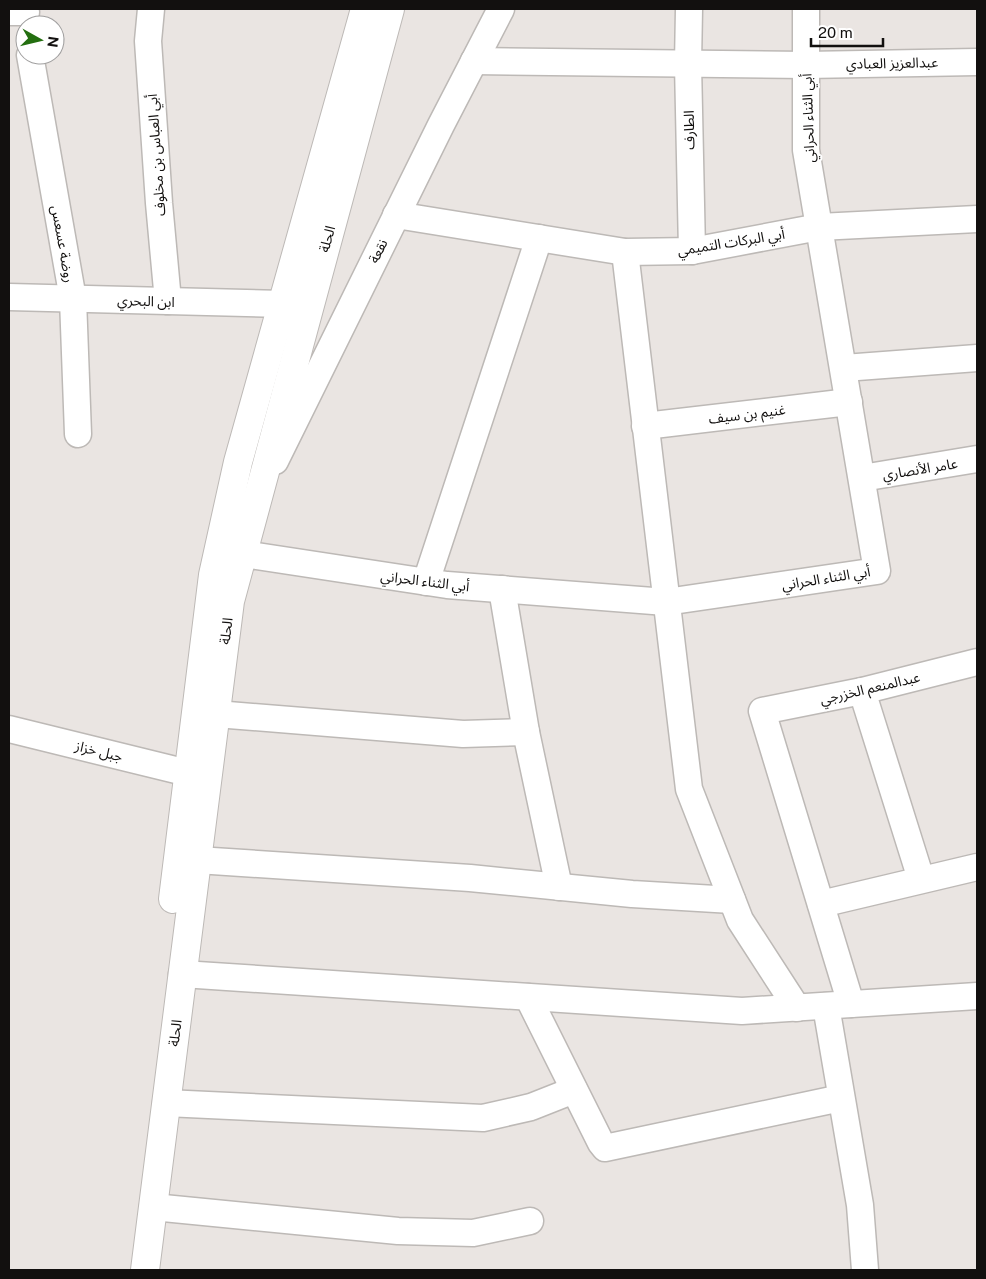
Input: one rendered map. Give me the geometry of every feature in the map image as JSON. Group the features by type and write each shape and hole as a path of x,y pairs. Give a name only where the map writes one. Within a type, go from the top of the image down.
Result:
{"main road":[{"name":"الحلة","path":"128,1270 213,574 238,462 365,9"},
{"name":"الحلة","path":"145,1270 230,601 390,9"}],"street":[{"name":"أبي العباس بن مخلوف","path":"151,9 148,41 168,301"},
{"name":"نقعة","path":"258,495 396,215 501,9"},
{"name":"الطارف","path":"689,9 688,64 692,251"},
{"name":"أبي الثناء الحراني","path":"243,554 426,582 666,602 877,571 806,150 806,9"},
{"name":"عبدالعزيز العبادي","path":"474,61 806,65 977,62"},
{"name":"روضة عسعس","path":"32,65 73,299 78,434"},
{"name":"أبي البركات التميمي","path":"396,215 625,252 692,251 819,227 977,220"},
{"path":"426,582 539,238"},
{"path":"625,252 689,789 740,920 796,1008"},
{"name":"ابن البحري","path":"9,297 283,304"},
{"path":"844,368 977,358"},
{"name":"غنيم بن سيف","path":"645,426 849,402"},
{"name":"عامر الأنصاري","path":"862,478 977,459"},
{"path":"502,589 526,732 559,887"},
{"name":"عبدالمنعم الخزرجي","path":"821,904 762,711 862,691 977,662"},
{"path":"862,691 921,880"},
{"path":"216,714 463,734 526,732"},
{"name":"جبل خزاز","path":"9,729 188,774"},
{"path":"197,860 470,878 632,894 732,900"},
{"path":"865,1270 860,1204 841,1098 839,1005 821,904 977,866"},
{"path":"182,974 742,1011 977,996"},
{"path":"528,997 601,1143 608,1149 841,1098"},
{"path":"166,1103 483,1118 531,1107 574,1090"},
{"path":"153,1207 398,1231 474,1233 530,1221"}]}
